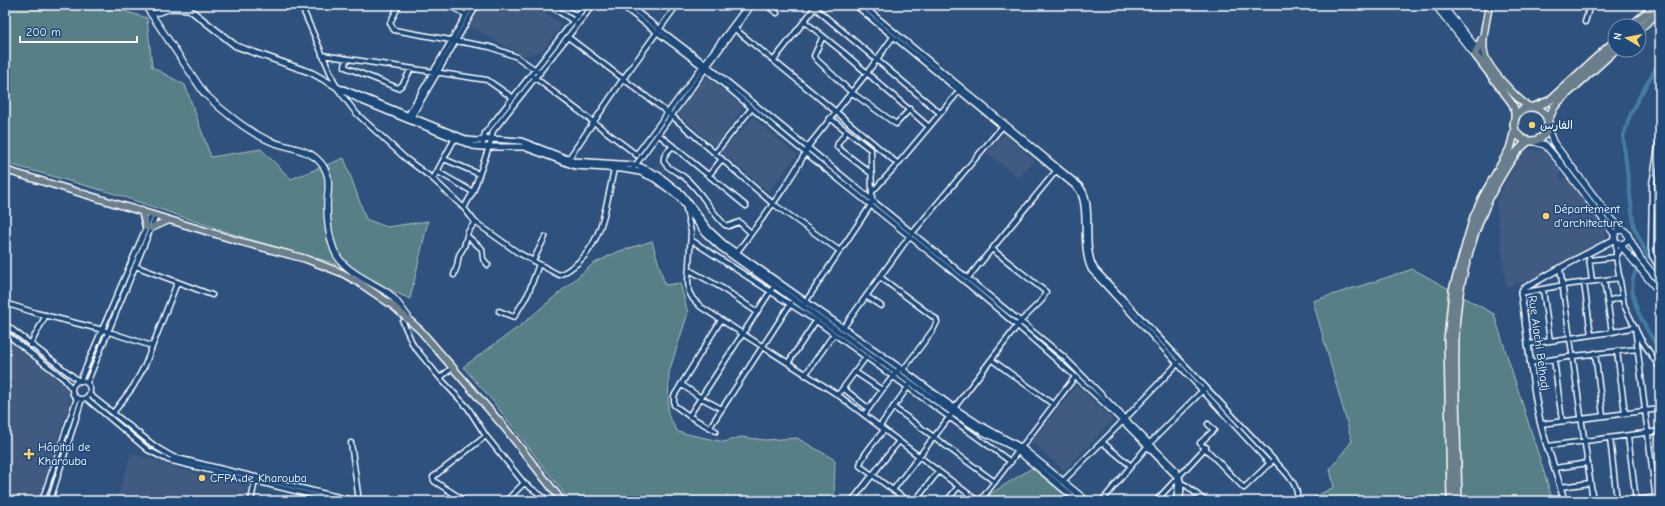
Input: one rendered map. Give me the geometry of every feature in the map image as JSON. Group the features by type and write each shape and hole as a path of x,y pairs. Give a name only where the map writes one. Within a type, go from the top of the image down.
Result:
{"highway":[{"path":"1638,18 1647,8 1656,5"},
{"path":"1647,22 1660,11"},
{"path":"1451,501 1448,340 1453,290 1474,217 1483,196 1510,149 1515,130 1514,120 1520,111 1549,101 1607,48"},
{"path":"1458,501 1454,343 1456,314 1467,261 1488,201 1518,150 1543,137 1548,129 1548,120 1554,106 1607,57"},
{"path":"1531,107 1543,111 1548,120"},
{"path":"1515,130 1522,139 1531,142"}],"main road":[{"path":"145,5 204,93 215,104 262,138 315,157 323,165 328,173 330,186 327,206 332,242 335,252 341,262 351,270 390,294 406,320"},
{"path":"1434,5 1476,52 1487,61 1512,93 1531,107"},
{"path":"1442,5 1511,102 1514,108 1514,120"},
{"path":"1487,61 1484,52 1484,35 1489,5"},
{"path":"1476,52 1484,35"},
{"path":"1548,129 1553,142 1608,215 1625,232 1640,258 1660,282"},
{"path":"1531,142 1545,145 1558,160 1660,293"},
{"path":"5,170 242,242 287,253 325,266 358,282 392,304 453,368 537,467 562,501"},
{"path":"142,211 148,228 169,220"},
{"path":"1619,241 1618,231 1625,232"},
{"path":"1619,241 1627,238 1625,232"}],"street":[{"path":"301,5 336,88 356,113 405,158 433,179 464,208 475,222 517,252 533,261 560,275 575,267 588,252 604,216 614,169"},
{"path":"399,5 390,23 394,30 490,47 517,57 540,73"},
{"path":"449,5 466,15"},
{"path":"454,40 472,5"},
{"path":"409,117 454,40 477,5"},
{"path":"549,5 578,24"},
{"path":"559,5 581,19"},
{"path":"482,147 482,140 485,134 530,74 586,5"},
{"path":"464,208 473,192 494,129 593,5"},
{"path":"621,5 658,30"},
{"path":"628,5 808,148 872,202 909,237 1018,326 1124,420"},
{"path":"567,161 623,79 677,5"},
{"path":"634,167 672,116 748,5"},
{"path":"636,154 735,29 752,5"},
{"path":"766,5 777,13"},
{"path":"855,5 1077,188 1082,194 1085,254 1091,270 1178,364 1205,388 1270,464"},
{"path":"862,5 1084,189 1087,202 1090,254 1095,269 1205,388 1274,458 1296,486 1298,493 1296,501"},
{"path":"1585,22 1590,5"},
{"path":"774,60 816,6 876,60 940,113"},
{"path":"152,14 172,8 189,9 236,46 306,71 336,88 350,91 473,146 524,147 567,161 634,167 658,175 689,201 709,230 735,255 898,371 910,384 978,430 1020,450 1087,501"},
{"path":"804,21 910,109 929,127"},
{"path":"735,29 898,164"},
{"path":"823,36 814,56 851,92 896,124 910,109"},
{"path":"568,37 668,112 772,203 840,252"},
{"path":"735,255 806,154 808,148 835,111 867,73 893,37"},
{"path":"322,55 487,80 513,98"},
{"path":"346,59 345,67 398,88 403,84 411,68"},
{"path":"705,66 806,154 914,234 1064,357 1178,476 1180,483 1180,501"},
{"path":"530,74 641,158"},
{"path":"873,191 898,164 962,87"},
{"path":"715,153 752,108"},
{"path":"409,117 468,140 491,139 521,141 575,166 614,169 634,167 672,191 706,233 816,321 866,357 898,371"},
{"path":"804,303 840,252 872,202 873,191 871,150 830,118"},
{"path":"843,328 909,237 914,234 1002,127"},
{"path":"847,131 838,144 838,148 872,174"},
{"path":"658,134 746,206"},
{"path":"1648,278 1660,269 1652,256 1651,248 1652,184 1660,135"},
{"path":"433,179 456,138"},
{"path":"673,146 665,155 665,164 685,178 701,194 723,224 729,226 739,222 751,233"},
{"path":"444,159 479,174"},
{"path":"709,175 722,159"},
{"path":"968,278 1056,171"},
{"path":"438,172 473,192"},
{"path":"682,202 690,224 691,240 689,292 693,299 701,307 743,332 805,375 838,395 880,426 919,458 979,501 1011,462 1075,376"},
{"path":"72,389 79,381 154,215"},
{"path":"454,276 459,255 475,222"},
{"path":"87,383 135,266 148,228"},
{"path":"467,236 482,249 483,259 488,265"},
{"path":"533,261 545,237"},
{"path":"691,240 771,291 792,302 804,303 843,328 952,413 1011,462"},
{"path":"1616,257 1619,241"},
{"path":"1619,241 1616,257 1624,305 1640,338 1660,368"},
{"name":"Rue Aiachi Belhadj","path":"1564,501 1541,424 1530,363 1529,344 1521,294 1523,289 1588,252 1619,241"},
{"path":"893,490 919,458 1021,321 1042,300 1046,292 992,249"},
{"path":"1588,252 1592,281"},
{"path":"1589,260 1616,257"},
{"path":"500,311 514,316 528,294 539,264"},
{"path":"135,266 212,295"},
{"path":"1560,268 1564,285 1593,501"},
{"path":"689,270 722,288 757,312"},
{"path":"1653,273 1660,273"},
{"path":"864,415 882,390 933,330 937,322 936,319 880,277"},
{"path":"1521,294 1564,285 1620,278"},
{"path":"1604,280 1612,332"},
{"path":"113,413 136,382 177,283"},
{"path":"1584,283 1591,334"},
{"path":"689,416 774,286"},
{"path":"1543,289 1550,341"},
{"path":"866,296 881,306"},
{"path":"1607,301 1623,297"},
{"path":"710,427 792,302"},
{"path":"5,303 109,331 152,346"},
{"path":"30,345 46,315"},
{"path":"406,320 413,345 440,378 468,408 486,436 524,483 549,501"},
{"path":"716,431 689,416 674,405 674,396 721,320"},
{"path":"788,363 816,321"},
{"path":"5,324 30,345 79,381 87,383 90,388 90,394"},
{"path":"1529,344 1612,332 1635,327"},
{"path":"1625,501 1657,498 1635,327"},
{"path":"5,333 64,379 72,389 76,398"},
{"path":"805,375 834,334"},
{"path":"1530,363 1574,356 1638,349"},
{"path":"1617,351 1625,413"},
{"path":"1595,354 1603,416"},
{"path":"838,395 866,357"},
{"path":"1554,359 1562,421"},
{"path":"992,360 1054,405"},
{"path":"1062,481 1178,364"},
{"path":"440,378 453,368"},
{"path":"855,372 882,390"},
{"path":"681,384 701,398 722,409"},
{"path":"880,426 910,384"},
{"path":"843,388 868,408"},
{"path":"1102,501 1148,445 1205,388"},
{"path":"50,501 84,399 90,394"},
{"path":"90,394 144,438 164,452 183,460 255,479"},
{"path":"76,398 84,399 104,412 138,442 158,456 179,464 355,501"},
{"path":"42,501 76,398"},
{"path":"893,407 995,482"},
{"path":"104,412 107,408"},
{"path":"1541,424 1660,409"},
{"path":"1208,424 1214,430 1200,443 1206,447 1244,488 1270,464 1274,458"},
{"path":"884,430 860,462 860,466 908,501"},
{"path":"1548,446 1660,431"},
{"path":"465,501 434,481 433,478 486,436"},
{"path":"1628,436 1636,500"},
{"path":"1610,438 1617,501"},
{"path":"852,501 898,441"},
{"path":"1102,442 1131,466"},
{"path":"351,443 358,501"},
{"path":"1156,501 1206,447"},
{"path":"1020,450 1078,501"},
{"path":"1555,468 1588,463"},
{"path":"915,501 938,472"},
{"path":"250,501 255,479"},
{"path":"49,481 56,483"},
{"path":"506,501 524,483"},
{"path":"1176,501 1180,483"},
{"path":"1180,483 1187,486 1205,501"},
{"path":"1561,487 1590,483"},
{"path":"947,501 958,487"},
{"path":"316,501 317,493"},
{"path":"317,493 336,501"}],"shaded area":[{"path":"480,5 535,5 562,25 542,51 523,56 468,25"},
{"path":"706,75 744,107 715,146 678,114"},
{"path":"753,118 797,155 769,192 721,152"},
{"path":"1004,134 1034,160 1019,178 987,153"},
{"name":"Département d'architecture","path":"1529,150 1547,151 1561,170 1560,180 1567,178 1604,228 1607,240 1533,279 1506,287 1496,203 1501,190 1522,153"},
{"name":"Hôpital de Kharouba","path":"5,338 65,385 68,389 70,401 38,501 5,501"},
{"path":"1076,386 1113,419 1065,471 1031,442"},
{"path":"131,453 188,471 249,486 247,501 116,501"}],"green space":[{"path":"5,5 104,5 147,18 152,67 185,85 211,157 261,149 291,179 344,158 366,219 387,227 428,221 410,299 330,262 245,238 112,193 5,163"},
{"path":"652,241 665,285 680,283 688,313 669,372 668,415 678,432 724,442 741,437 765,440 797,438 835,460 834,501 570,501 491,399 463,367 520,326 593,264 617,252"},
{"path":"1413,269 1494,314 1553,501 1306,501 1334,487 1330,469 1352,441 1313,301"},
{"path":"1032,468 1072,501 985,501 990,494"}],"waterway":[{"path":"1647,258 1645,250 1634,227 1623,138 1629,118 1637,101 1660,61"},
{"path":"1638,267 1633,277 1632,288 1634,299 1642,321 1660,351"}],"place":[{"name":"الفارس","path":"1532,125"},
{"name":"Département d'architecture","path":"1546,216"},
{"name":"Hôpital de Kharouba","path":"29,454"},
{"name":"CFPA de Kharouba","path":"202,478"}]}
